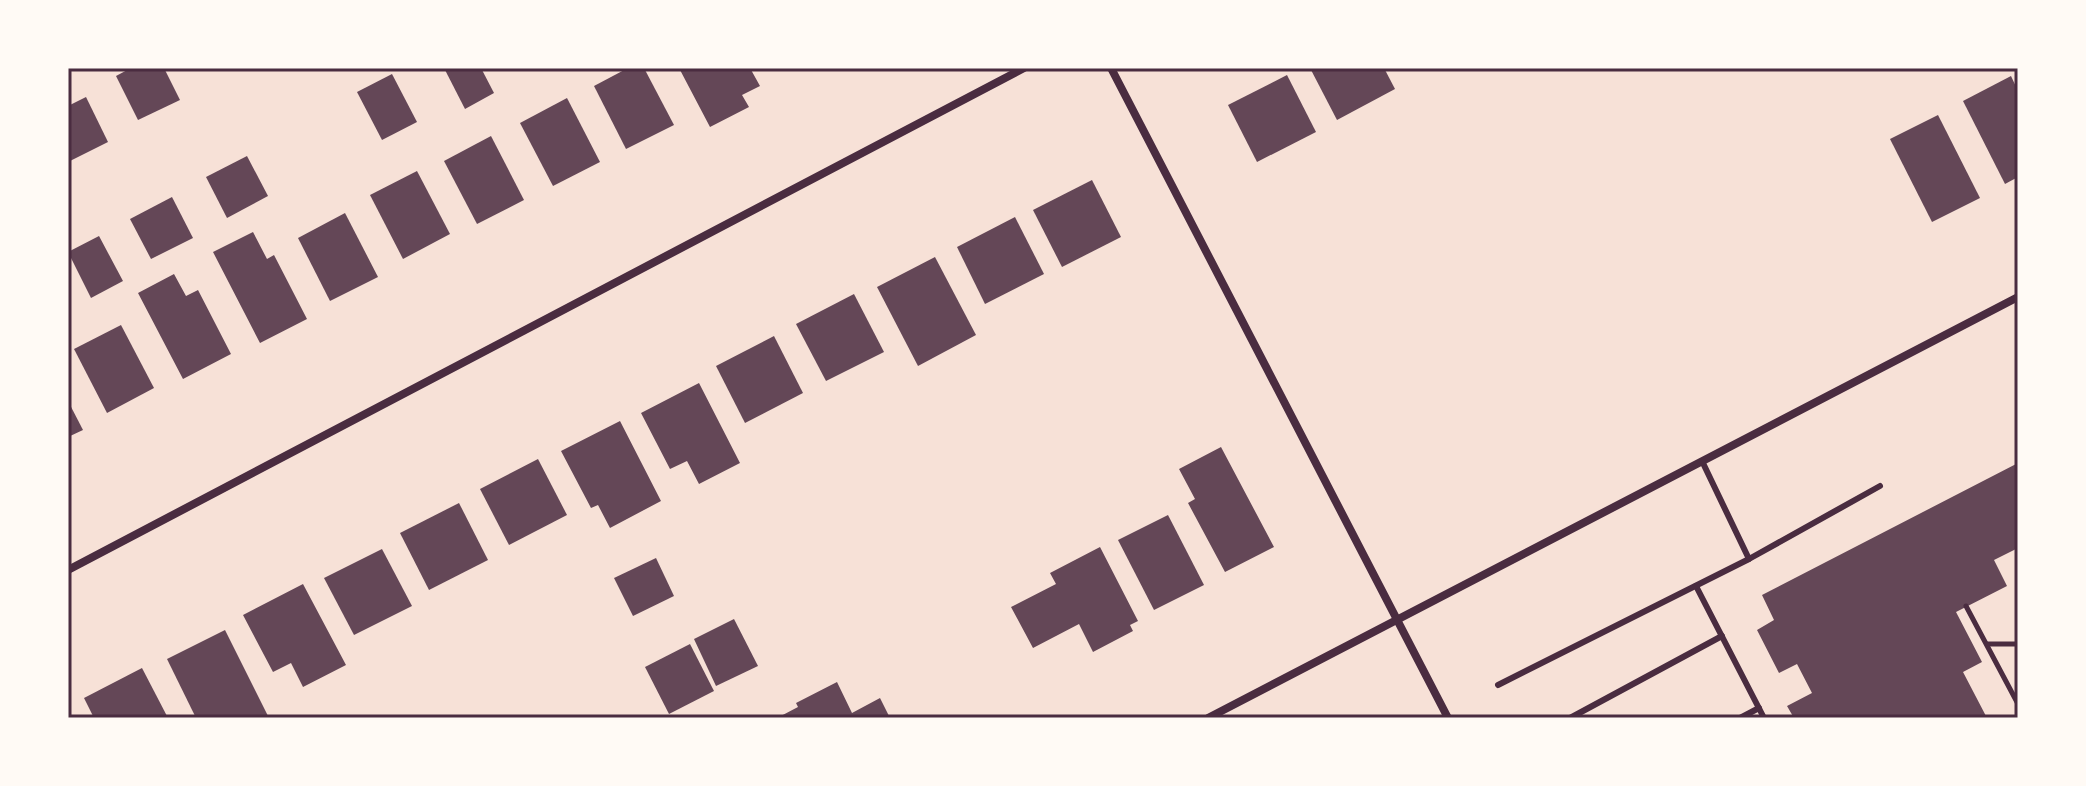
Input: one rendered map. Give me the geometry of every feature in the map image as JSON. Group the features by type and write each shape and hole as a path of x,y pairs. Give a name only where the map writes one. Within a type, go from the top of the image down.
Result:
{"street":[{"path":"68,570 1024,68"},
{"path":"1111,68 1448,718"},
{"path":"1208,718 2018,297"}],"lane":[{"path":"1702,461 1749,559"},
{"path":"1498,685 1749,559 1880,486"},
{"path":"1696,586 1764,718"},
{"path":"1570,718 1722,636"},
{"path":"1740,718 1759,708"}],"path":[{"path":"1966,606 2018,704"},
{"path":"1986,644 2018,644"}],"building":[{"path":"131,68 164,68 180,100 138,120 116,76"},
{"path":"444,68 481,68 494,93 465,109"},
{"path":"628,68 644,68 674,125 626,149 594,86"},
{"path":"679,68 750,68 760,86 742,95 749,107 710,127"},
{"path":"1310,68 1384,68 1395,89 1337,120"},
{"path":"392,74 417,122 382,140 357,92"},
{"path":"1287,75 1316,132 1257,162 1228,105"},
{"path":"2011,76 2018,91 2018,177 2005,184 1963,101"},
{"path":"86,97 108,142 68,162 68,106"},
{"path":"567,98 600,162 553,186 520,123"},
{"path":"1938,115 1980,198 1932,222 1890,139"},
{"path":"491,136 524,200 477,224 444,161"},
{"path":"247,156 268,196 227,218 206,177"},
{"path":"417,171 450,234 403,259 370,195"},
{"path":"1092,180 1121,237 1062,267 1033,210"},
{"path":"172,197 193,238 151,259 130,219"},
{"path":"345,213 378,277 330,301 298,238"},
{"path":"1015,217 1044,274 985,304 957,247"},
{"path":"253,232 267,259 274,255 307,319 260,343 213,252"},
{"path":"99,236 123,281 91,298 68,252"},
{"path":"935,257 976,335 918,366 877,287"},
{"path":"174,274 186,296 198,290 231,354 183,379 138,293"},
{"path":"854,294 884,352 826,381 796,324"},
{"path":"121,325 154,388 107,413 74,349"},
{"path":"774,336 803,393 745,423 716,366"},
{"path":"699,383 740,463 699,484 687,461 670,469 641,413"},
{"path":"68,401 83,430 68,437"},
{"path":"620,421 661,501 610,528 598,505 591,508 561,451"},
{"path":"1221,447 1274,547 1225,572 1188,503 1195,499 1179,469"},
{"path":"538,459 567,515 509,545 480,489"},
{"path":"2018,463 2018,548 1994,560 2007,586 1956,612 1982,662 1963,672 1987,718 1794,718 1787,706 1812,693 1797,664 1779,673 1757,630 1774,620 1762,595"},
{"path":"459,503 488,560 429,590 400,533"},
{"path":"1168,515 1204,585 1154,610 1118,540"},
{"path":"1100,547 1138,621 1130,625 1133,631 1093,652 1079,624 1033,648 1011,607 1056,584 1050,573"},
{"path":"382,549 412,606 354,635 324,578"},
{"path":"656,558 674,596 633,616 614,578"},
{"path":"303,584 346,665 303,687 291,663 273,672 243,615"},
{"path":"734,619 758,666 716,686 694,639"},
{"path":"225,630 269,718 196,718 167,659"},
{"path":"690,644 714,691 669,714 645,667"},
{"path":"142,668 168,718 94,718 84,698"},
{"path":"837,682 852,713 880,698 890,718 777,718 798,707 796,703"}]}
